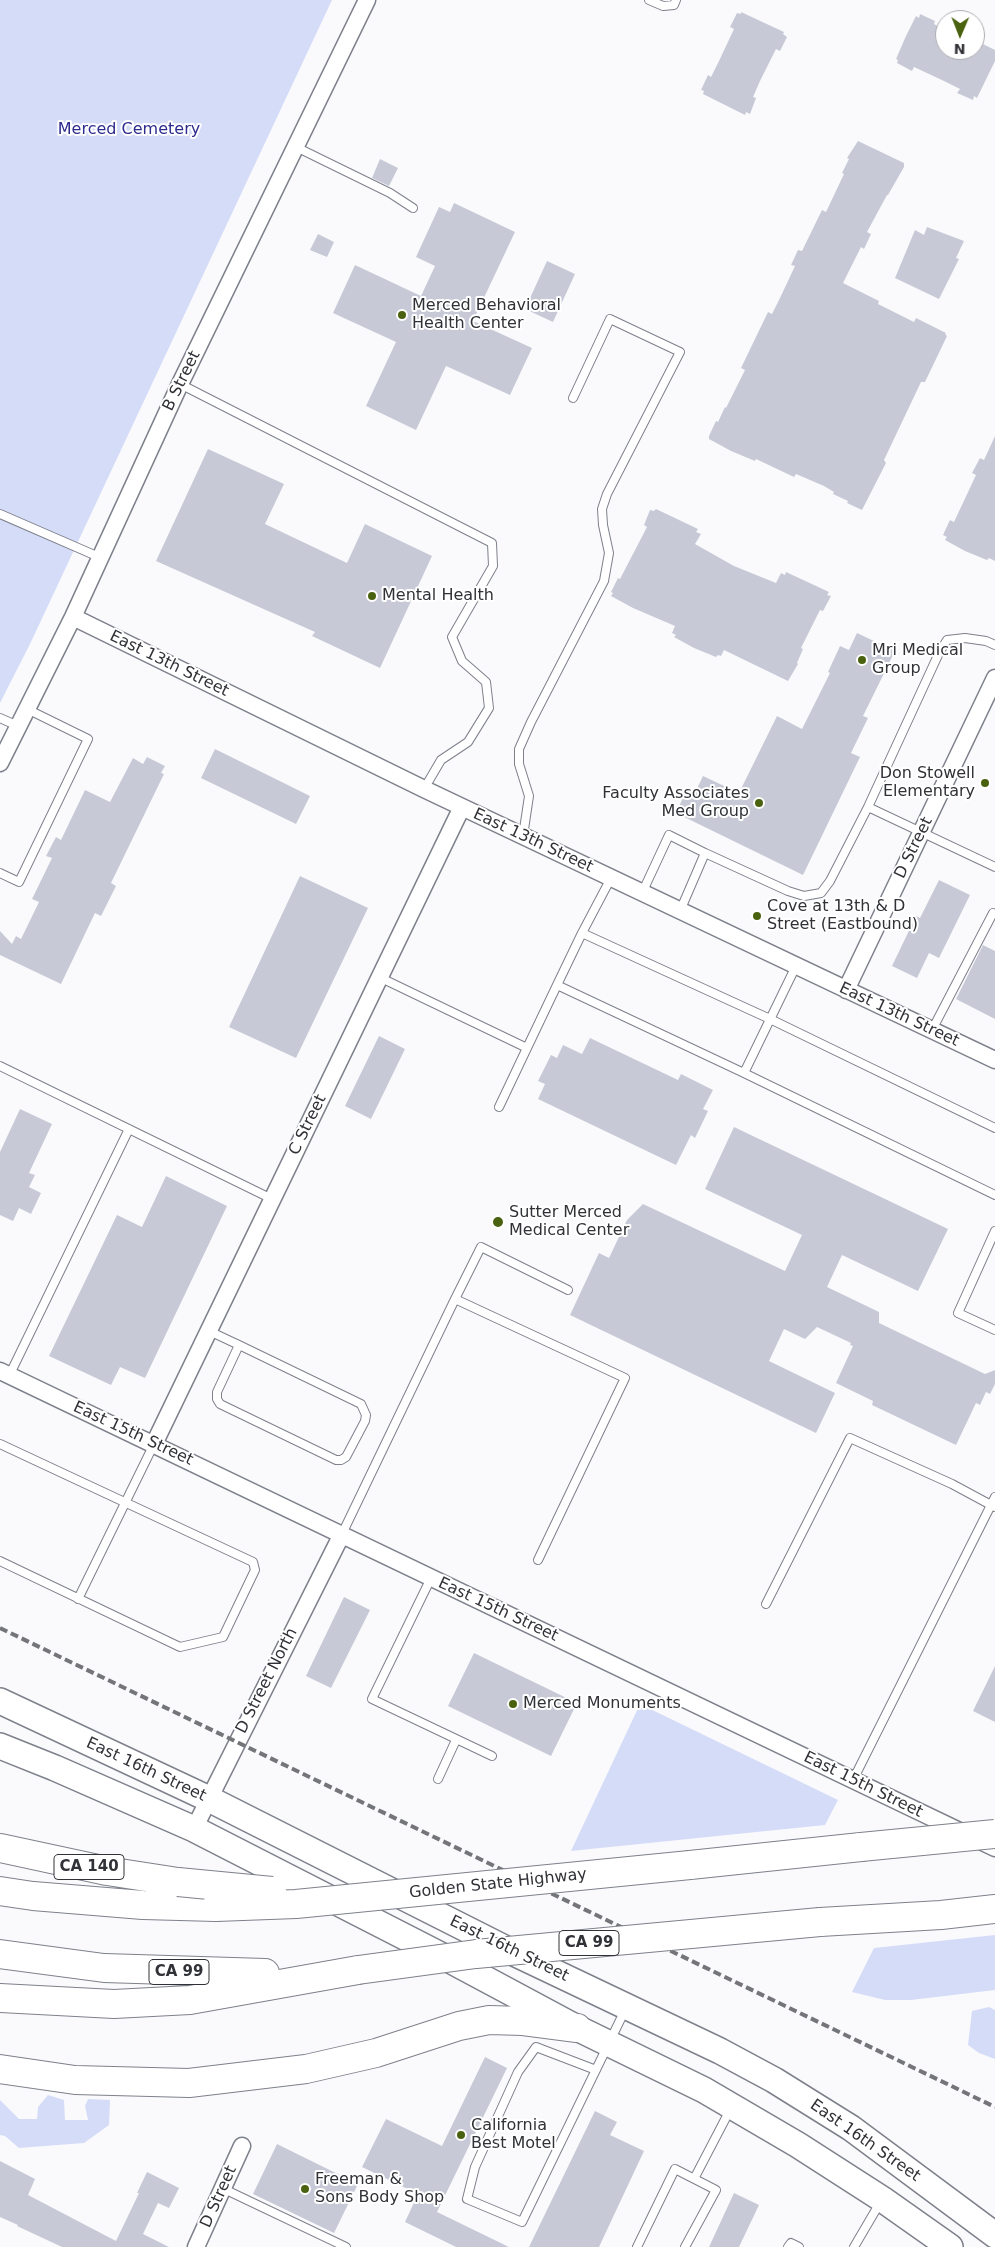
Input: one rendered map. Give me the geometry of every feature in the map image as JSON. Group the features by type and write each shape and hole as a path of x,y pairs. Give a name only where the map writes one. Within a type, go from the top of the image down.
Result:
{"highway":[{"name":"Golden State Highway","path":"0,1891 33,1896 143,1905 216,1907 296,1904 995,1834"},
{"name":"CA 140","path":"0,1848 107,1871 178,1882 355,1898"},
{"name":"CA 99","path":"0,1954 85,1966 153,1971 250,1974 358,1970 476,1954 820,1922 941,1915 995,1909"},
{"path":"941,1915 995,1918"},
{"path":"0,1998 114,2004 190,2000 358,1970"},
{"path":"0,2068 74,2080 189,2083 306,2070 376,2053 460,2026 490,2020 523,2021 577,2028"}],"main road":[{"name":"East 16th Street","path":"0,1701 209,1799 626,2007 720,2051 774,2080 836,2118 995,2235"},
{"name":"East 16th Street","path":"0,1746 194,1829 450,1960 577,2028 704,2090 798,2145 882,2199 950,2247"}],"street":[{"name":"B Street","path":"0,763 73,617 180,384 296,147 364,1"},
{"name":"East 13th Street","path":"73,617 424,789 995,1060"},
{"name":"D Street","path":"846,990 995,678"},
{"name":"C Street","path":"154,1444 462,807"},
{"name":"East 15th Street","path":"5,1373 995,1848"},
{"name":"D Street North","path":"194,1829 342,1534"},
{"name":"D Street","path":"196,2247 242,2146"}],"lane":[{"path":"649,0 662,6 674,5 676,0"},
{"path":"296,147 390,193 414,208"},
{"path":"523,836 530,796 519,764 519,750 531,722 604,581 609,553 603,525 602,509 607,494 680,352 610,319 573,398"},
{"path":"180,384 492,543 493,566 452,637 462,661 486,682 489,708 468,742 441,760 424,789"},
{"path":"0,514 99,557"},
{"path":"642,893 669,835 788,891 804,896 820,893 830,881 868,807 939,653 947,640 966,638 986,641 995,645"},
{"path":"0,873 19,882 88,739 27,709"},
{"path":"0,718 18,726"},
{"path":"868,807 995,867"},
{"path":"680,911 705,852"},
{"path":"499,1106 582,932 611,878"},
{"path":"932,1030 994,912"},
{"path":"582,932 770,1019 995,1128"},
{"path":"744,1073 796,966"},
{"path":"379,978 527,1048"},
{"path":"557,985 995,1195"},
{"path":"0,1066 272,1199"},
{"path":"5,1373 129,1128"},
{"path":"995,1231 958,1313 995,1330"},
{"path":"342,1534 481,1248 568,1290"},
{"path":"455,1299 625,1378 538,1560"},
{"path":"209,1331 239,1345 361,1404 366,1415 365,1421 346,1457 336,1460 220,1404 217,1399 217,1392 239,1345"},
{"path":"766,1604 850,1438 952,1484 993,1506"},
{"path":"0,1444 253,1562 255,1570 223,1637 180,1648 0,1561"},
{"path":"78,1599 154,1444"},
{"path":"853,1780 993,1506 995,1497"},
{"path":"431,1578 372,1699 492,1756"},
{"path":"438,1779 456,1740"},
{"path":"596,2070 536,2047 518,2072 474,2167 467,2199 522,2222 609,2044 626,2007"},
{"path":"695,2177 732,2106"},
{"path":"638,2247 675,2169 695,2177 716,2190 685,2247"},
{"path":"224,2189 346,2247"},
{"path":"854,2247 882,2199"},
{"path":"788,2247 790,2243 799,2247"}],"green space":[{"name":"Merced Cemetery","path":"0,0 332,0 30,644 0,703"},
{"path":"640,1704 838,1800 825,1825 571,1851"},
{"path":"995,1935 995,1990 911,2000 885,2000 852,1992 874,1948"},
{"path":"989,2007 995,2010 995,2059 979,2053 968,2045 972,2011"},
{"path":"48,2095 64,2100 65,2120 88,2120 85,2106 88,2099 110,2100 109,2125 84,2143 19,2148 5,2136 0,2135 0,2100 19,2119 37,2119 38,2107"}],"building":[{"path":"741,12 784,32 783,34 787,37 780,51 776,49 753,97 756,98 750,114 746,112 745,115 703,94 704,91 701,90 708,75 711,77 734,29 730,27 737,13 741,14"},
{"path":"920,14 935,21 935,60 985,60 985,45 995,50 995,61 977,98 974,96 973,100 957,93 960,89 914,67 912,71 897,63 898,60 896,59 906,36 916,16 919,18"},
{"path":"858,141 904,163 904,167 867,232 871,234 864,249 861,247 843,283 879,301 878,304 914,322 916,318 946,333 947,336 925,382 921,382 884,460 886,463 862,510 847,503 848,501 833,494 834,492 824,486 796,474 794,477 756,459 755,461 731,451 709,439 716,421 718,422 726,408 745,370 741,368 768,312 772,314 780,298 795,266 791,265 798,250 802,251 822,210 826,212 844,174 842,173 849,159 847,158"},
{"path":"380,159 398,168 389,186 372,178"},
{"name":"Merced Behavioral Health Center","path":"454,203 515,232 473,321 532,348 510,395 446,366 416,430 366,406 396,342 333,313 355,265 421,296 435,266 416,257 439,207 450,212"},
{"path":"927,227 964,241 956,258 959,259 939,299 895,278 915,230 924,235"},
{"path":"318,234 334,242 327,257 310,250"},
{"path":"547,261 575,274 553,322 525,309"},
{"path":"995,436 995,561 989,558 987,560 965,551 945,540 947,537 943,535 950,520 954,522 976,475 972,473 980,458 984,460"},
{"path":"208,449 284,484 265,524 347,563 365,524 432,556 380,668 312,636 315,632 156,561"},
{"path":"656,509 698,529 696,532 701,534 695,544 734,566 776,583 781,573 785,575 786,572 829,592 827,595 831,596 823,611 820,610 801,648 803,649 798,664 788,681 724,650 721,656 718,655 716,657 694,648 674,637 676,635 672,633 675,626 633,608 611,596 618,578 620,579 647,527 644,525 650,510 654,511"},
{"name":"Faculty Associates Med Group","path":"857,633 895,651 863,716 868,718 851,753 860,757 803,875 676,813 687,789 695,793 703,776 739,793 777,716 802,729 830,673 828,672 840,646 849,650"},
{"path":"215,749 310,796 296,824 201,778"},
{"path":"147,757 165,766 161,773 164,774 111,883 116,886 101,916 95,913 61,984 0,955 0,931 12,944 16,936 21,939 39,902 32,899 52,858 46,856 56,837 61,840 85,790 110,802 133,758 143,764"},
{"path":"300,876 368,908 296,1058 229,1027"},
{"path":"939,880 970,895 939,958 929,953 917,978 892,966 916,916 920,918"},
{"path":"983,945 995,951 995,1019 956,999"},
{"path":"379,1036 405,1049 371,1119 345,1106"},
{"path":"590,1038 678,1080 681,1074 713,1090 703,1109 708,1111 695,1138 691,1135 676,1165 538,1099 545,1084 538,1081 551,1055 557,1058 563,1045 582,1054"},
{"path":"20,1109 52,1124 29,1173 35,1175 29,1187 41,1193 31,1214 19,1208 13,1221 0,1215 0,1152"},
{"path":"734,1127 948,1229 918,1291 842,1255 827,1287 879,1312 879,1323 985,1374 995,1370 995,1384 990,1394 986,1392 980,1405 976,1403 956,1445 872,1405 873,1401 836,1383 853,1346 850,1345 851,1343 817,1327 805,1339 784,1329 769,1361 835,1393 816,1433 570,1315 599,1253 609,1258 627,1220 643,1204 785,1271 802,1235 705,1189"},
{"path":"166,1176 227,1206 145,1378 120,1367 111,1385 49,1356 117,1215 142,1227"},
{"path":"344,1597 370,1610 331,1688 306,1676"},
{"name":"Merced Monuments","path":"474,1653 577,1703 551,1756 448,1706"},
{"path":"995,1666 995,1722 973,1711"},
{"name":"California Best Motel","path":"485,2057 507,2068 437,2212 509,2247 456,2247 405,2222 418,2194 362,2167 386,2119 442,2146"},
{"path":"595,2111 617,2122 610,2135 644,2151 599,2247 529,2247"},
{"name":"Freeman & Sons Body Shop","path":"277,2144 358,2184 334,2233 253,2194"},
{"path":"0,2161 35,2179 28,2195 116,2241 147,2172 179,2188 169,2208 158,2203 143,2234 169,2247 62,2247 17,2226 0,2217"},
{"path":"734,2193 759,2205 739,2247 709,2247"}],"railway":[{"path":"0,1628 995,2107"}],"place":[{"name":"Merced Behavioral Health Center","path":"402,315"},
{"name":"Mental Health","path":"372,596"},
{"name":"Mri Medical Group","path":"862,660"},
{"name":"Don Stowell Elementary","path":"985,783"},
{"name":"Faculty Associates Med Group","path":"759,803"},
{"name":"Cove at 13th & D Street (Eastbound)","path":"757,916"},
{"name":"Sutter Merced Medical Center","path":"498,1222"},
{"name":"Merced Monuments","path":"513,1704"},
{"name":"California Best Motel","path":"461,2135"},
{"name":"Freeman & Sons Body Shop","path":"305,2189"}]}
